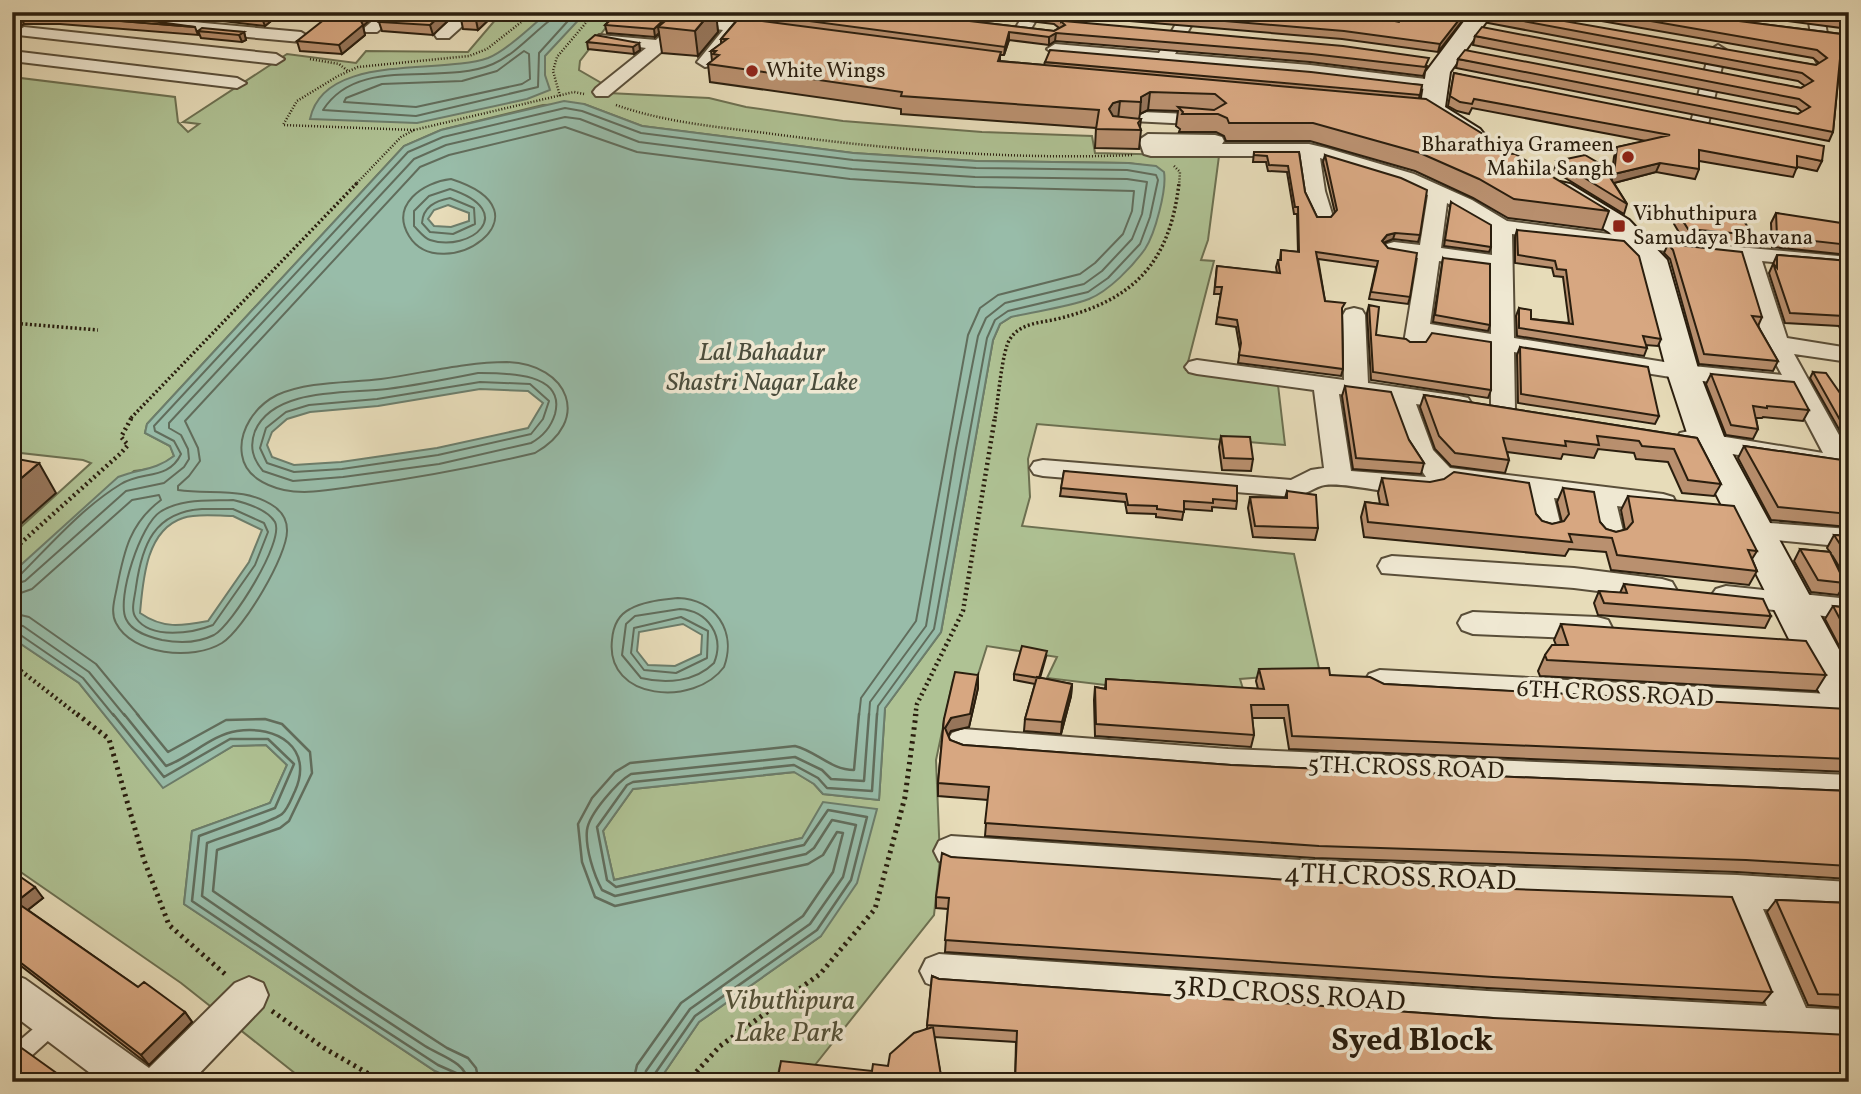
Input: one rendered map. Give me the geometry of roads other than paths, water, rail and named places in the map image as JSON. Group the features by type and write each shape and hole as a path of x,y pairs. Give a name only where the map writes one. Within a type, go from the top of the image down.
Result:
{"street":[{"path":"88,12 182,26 301,37"},
{"path":"371,29 393,12"},
{"path":"443,35 470,12"},
{"path":"1033,12 1016,28 1043,31"},
{"path":"1154,75 1191,12"},
{"path":"1815,12 1813,33 1824,60"},
{"path":"598,96 660,45 689,16 737,17 787,33"},
{"path":"705,61 737,17"},
{"path":"19,23 79,38 275,60"},
{"path":"1813,33 1839,36"},
{"path":"38,59 79,38"},
{"path":"605,38 660,45"},
{"path":"1055,49 1310,70 1452,62 1494,148"},
{"path":"1693,149 1706,125 1706,98 1712,73 1712,49 1739,54"},
{"path":"12,56 237,83"},
{"path":"1215,136 1208,103 1117,114 1215,136 1327,153 1396,174 1465,204 1502,227 1749,255 1849,262"},
{"path":"1676,120 1706,125"},
{"path":"1309,150 1315,191 1323,217"},
{"path":"1537,176 1619,226 1640,244 1653,260 1683,372 1708,442 1728,514 1791,604 1799,644 1845,696"},
{"path":"1438,193 1417,336 1503,343 1683,372 1799,384"},
{"path":"1502,227 1503,410"},
{"path":"1394,248 1503,263"},
{"path":"1749,255 1777,344 1846,465"},
{"path":"1354,315 1356,388"},
{"path":"1777,344 1849,355"},
{"path":"1197,367 1530,414"},
{"path":"1325,384 1339,478"},
{"path":"1400,394 1424,456 1435,471 1443,475 1728,514 1849,538"},
{"path":"1667,435 1846,465"},
{"path":"1043,467 1295,489 1316,477 1427,486 1435,484 1443,475"},
{"path":"1538,488 1547,527"},
{"path":"1602,497 1610,535"},
{"path":"1392,566 1574,578 1849,609"},
{"path":"1473,623 1621,630"},
{"name":"6TH CROSS ROAD","path":"1380,682 1845,696"},
{"name":"5TH CROSS ROAD","path":"963,742 1228,762 1849,788"},
{"name":"4TH CROSS ROAD","path":"951,851 1315,876 1737,890 1849,898"},
{"path":"1737,890 1795,1027"},
{"name":"3RD CROSS ROAD","path":"939,971 1474,1009 1849,1028"},
{"path":"12,991 54,1022 163,1080 249,995"}],"lane":[{"path":"12,1060 54,1022"}],"water":[{"path":"548,12 586,12 545,56 545,75 550,90 527,99 417,123 310,119 320,98 337,84 360,75 386,70 467,63 488,58 511,44"},
{"name":"Lal Bahadur Shastri Nagar Lake","path":"564,101 584,104 642,126 853,153 976,161 1128,163 1156,166 1164,172 1162,200 1153,233 1145,249 1120,277 1089,299 1011,317 1000,324 993,340 941,632 885,708 879,800 823,794 814,784 794,772 633,789 603,831 614,880 802,838 823,802 877,809 857,883 821,936 699,1022 658,1082 459,1082 435,1071 184,904 192,831 270,803 287,765 266,745 233,746 163,788 79,683 12,638 12,573 118,477 154,467 174,456 170,446 145,433 147,424 404,146 441,130","holes":["448,205 469,213 469,221 451,227 434,226 428,219 434,210","480,389 528,391 543,403 528,428 437,448 341,462 294,465 272,457 267,445 272,432 287,419 310,412 378,406","189,516 233,516 262,530 249,562 208,621 172,625 148,618 140,613 145,572 154,545 161,533 171,524","683,624 702,635 701,654 675,666 648,665 637,651 639,632"]}],"place":[{"name":"White Wings","path":"752,71"},
{"name":"Bharathiya Grameen Mahila Sangh","path":"1628,157"},
{"name":"Vibhuthipura Samudaya Bhavana","path":"1619,226"}],"district":[{"name":"Syed Block","path":"1412,1042"}],"park label":[{"name":"Vibuthipura Lake Park","path":"789,1017"}]}
